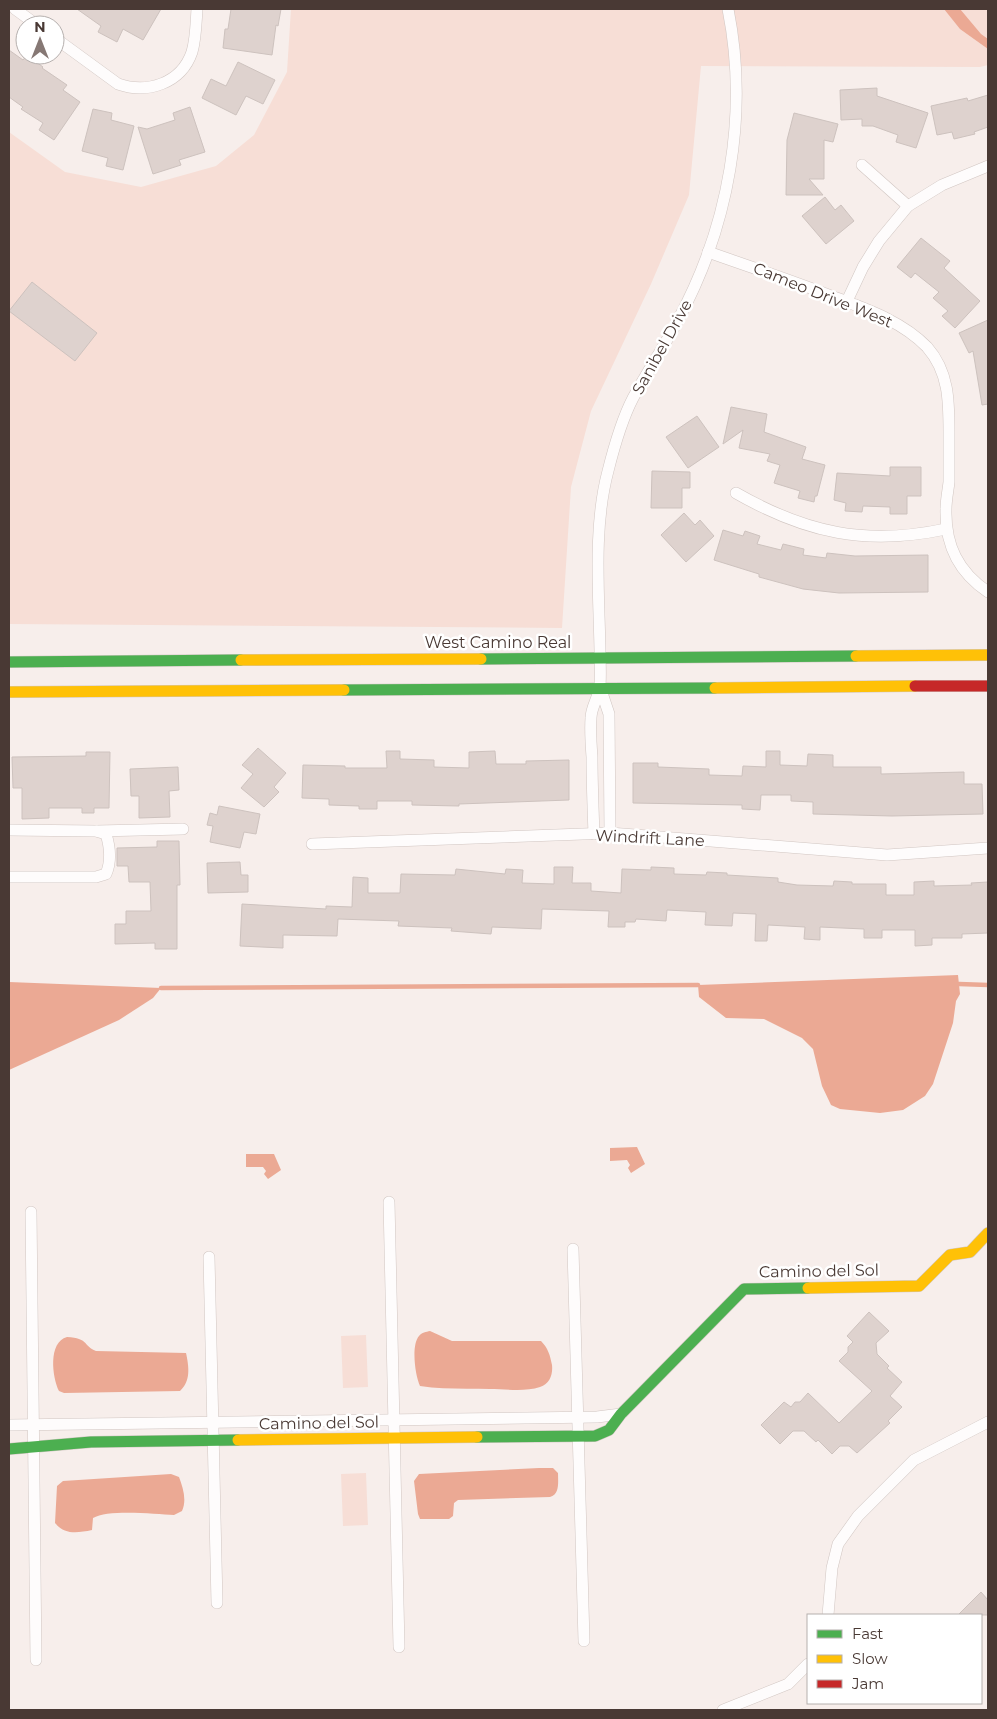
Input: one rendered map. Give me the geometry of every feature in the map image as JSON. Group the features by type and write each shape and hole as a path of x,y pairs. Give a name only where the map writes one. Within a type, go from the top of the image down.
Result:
{"street":[{"path":"65,45 118,84 128,87 148,88 170,80 187,62 194,43 197,9"},
{"name":"Sanibel Drive","path":"610,833 609,714 600,687 599,538 602,500 617,437 632,401 678,321 696,285 722,206 733,144 736,104 735,64 728,9"},
{"path":"862,165 908,206"},
{"path":"847,302 863,267 879,241 908,206 942,185 988,166"},
{"name":"Cameo Drive West","path":"708,252 794,281 878,314 900,326 919,340 933,355 943,374 949,405 946,529 948,541 958,561 972,579 988,592"},
{"path":"736,493 786,519 841,534 897,536 946,529"},
{"name":"West Camino Real","path":"9,662 988,655"},
{"path":"9,692 988,686"},
{"name":"Sanibel Drive","path":"594,834 590,716 600,687"},
{"path":"9,830 183,829"},
{"path":"9,877 96,877 106,874 110,864 109,844 106,834 96,831"},
{"name":"Windrift Lane","path":"312,844 610,833 887,855 988,848"},
{"path":"389,1202 399,1647"},
{"path":"31,1212 36,1660"},
{"name":"Camino del Sol","path":"9,1449 91,1442 595,1436 609,1430 621,1414 744,1289 919,1286 950,1255 970,1252 988,1233"},
{"path":"573,1249 584,1641"},
{"path":"209,1257 217,1602"},
{"name":"Camino del Sol","path":"9,1425 577,1417 621,1414"},
{"path":"828,1614 832,1568 838,1544 858,1516 914,1460 988,1422"},
{"path":"723,1710 788,1684 807,1665"}],"shaded area":[{"path":"291,9 988,9 988,65 980,67 701,66 689,195 651,284 591,411 571,487 562,628 9,624 9,132 65,172 141,187 216,166 254,135 287,72"},
{"path":"944,9 960,9 981,34 988,39 988,49 960,29"},
{"path":"958,975 960,994 956,1001 953,1023 933,1084 925,1096 903,1110 880,1113 840,1109 831,1105 822,1086 813,1049 802,1038 764,1019 726,1018 699,997 698,985"},
{"path":"9,982 161,988 153,998 119,1020 9,1070"},
{"path":"637,1147 645,1164 631,1173 627,1160 610,1161 610,1148"},
{"path":"246,1154 274,1154 281,1170 268,1179 264,1174 266,1171 263,1167 246,1167"},
{"path":"430,1331 452,1341 541,1341 547,1349 552,1365 550,1378 543,1386 522,1390 420,1386 415,1368 415,1346 420,1335"},
{"path":"366,1335 368,1387 343,1388 341,1336"},
{"path":"67,1337 79,1339 96,1351 186,1353 188,1378 180,1391 64,1393 59,1391 53,1369 53,1361 57,1346 61,1340"},
{"path":"553,1468 558,1473 557,1490 550,1497 458,1500 454,1503 453,1516 449,1519 420,1519 414,1481 419,1474"},
{"path":"366,1473 368,1525 343,1526 341,1474"},
{"path":"171,1474 179,1477 184,1498 182,1511 174,1515 132,1513 100,1515 93,1518 92,1530 76,1532 63,1530 55,1523 57,1486 63,1481"}],"building":[{"path":"77,9 161,9 143,40 123,29 117,42 98,32 101,26"},
{"path":"231,9 281,9 278,26 276,25 272,55 223,48 225,29 228,29"},
{"path":"9,50 15,54 15,65 40,65 67,85 63,90 80,102 54,140 39,130 43,123 21,109 23,107 9,97"},
{"path":"238,62 275,80 263,104 246,96 236,115 202,98 211,79 226,86"},
{"path":"877,88 877,96 928,113 916,148 896,142 898,135 873,126 862,126 862,119 841,120 840,90"},
{"path":"988,95 988,127 974,132 975,134 954,139 952,132 937,135 931,106 967,98 968,101"},
{"path":"190,107 205,152 179,160 181,165 153,174 138,127 147,129 175,120 173,113"},
{"path":"93,109 112,113 111,120 134,126 123,170 106,166 108,158 82,151"},
{"path":"794,113 838,124 833,142 824,140 824,179 809,179 823,195 786,195 787,140"},
{"path":"825,197 835,210 841,205 854,221 826,244 802,216"},
{"path":"921,238 950,261 944,268 980,301 955,328 942,316 948,311 933,298 939,292 915,273 911,278 897,267"},
{"path":"32,282 97,333 75,361 9,311"},
{"path":"988,320 988,404 982,405 973,351 969,353 959,333"},
{"path":"731,407 767,414 764,432 806,447 802,459 825,465 814,502 798,498 800,491 774,483 780,465 767,461 770,454 739,448 743,430 723,444"},
{"path":"697,416 719,447 688,468 666,437"},
{"path":"890,467 921,467 921,496 907,496 907,514 890,514 890,507 863,506 862,512 845,511 846,503 834,500 837,473 890,476"},
{"path":"652,471 690,472 690,488 682,488 682,508 651,508"},
{"path":"684,513 695,525 700,520 714,536 686,562 661,535"},
{"path":"723,530 743,536 745,531 760,536 757,544 781,550 783,544 804,549 803,555 826,558 827,553 855,556 928,555 928,592 839,593 803,589 759,577 759,574 714,560"},
{"path":"258,748 286,773 274,787 279,792 264,807 241,788 253,774 242,765"},
{"path":"386,751 400,751 400,759 434,760 434,767 469,768 469,752 495,751 496,764 526,764 526,761 569,760 569,800 459,804 459,806 412,805 412,801 377,801 377,809 359,809 359,806 329,805 329,799 302,798 303,765 387,768"},
{"path":"766,751 780,751 780,765 807,766 808,754 833,755 833,767 881,767 881,774 964,772 964,784 982,784 983,814 892,816 813,814 813,802 791,801 791,795 761,795 760,810 742,809 742,805 633,803 633,763 658,763 658,767 709,769 709,775 742,776 743,766 766,767"},
{"path":"86,752 110,752 109,808 94,808 94,813 82,813 82,808 49,808 49,818 22,819 22,788 13,788 12,757 86,756"},
{"path":"178,767 179,790 169,791 170,817 139,818 139,796 131,796 130,769"},
{"path":"219,806 260,814 256,834 244,832 240,848 210,842 213,826 207,825 210,813 217,815"},
{"path":"157,841 179,841 180,885 177,885 177,949 155,949 155,943 115,944 115,924 126,924 126,911 151,911 150,882 129,882 128,866 117,866 117,848 157,847"},
{"path":"240,862 241,875 248,875 248,892 208,893 207,863"},
{"path":"554,867 573,867 572,883 591,883 591,891 621,893 622,869 651,870 651,867 674,868 674,874 706,875 707,872 778,878 778,882 797,885 833,886 834,881 852,882 852,884 886,884 886,895 914,895 914,882 934,881 934,886 972,885 971,883 988,882 988,933 962,934 962,938 932,938 932,945 915,946 915,930 882,930 882,938 864,938 864,929 820,927 820,940 804,939 805,927 768,925 767,941 755,941 756,914 733,913 732,926 705,925 706,912 667,910 666,921 636,919 635,922 625,922 625,927 608,927 609,911 542,909 541,929 492,927 491,934 451,931 452,928 398,926 399,921 338,919 337,936 283,935 283,948 240,946 242,904 326,909 326,906 352,907 353,877 368,878 368,893 400,893 401,874 455,875 456,869 505,874 506,869 523,870 522,883 554,884"},
{"path":"869,1312 889,1331 876,1343 877,1354 889,1366 887,1368 902,1382 890,1396 902,1407 888,1421 890,1423 857,1453 849,1446 840,1446 832,1454 818,1440 816,1442 804,1431 793,1431 780,1444 761,1425 784,1402 791,1407 795,1402 800,1402 808,1393 839,1423 872,1391 839,1361 848,1352 848,1347 853,1342 847,1336"},
{"path":"981,1592 988,1600 988,1615 959,1614"}],"waterway":[{"path":"959,984 988,985"},
{"path":"161,988 698,985"}],"traffic: fast":[{"path":"481,659 856,656"},
{"path":"9,662 241,660"},
{"path":"344,690 715,688"},
{"path":"477,1437 595,1436 609,1430 621,1414 744,1289 808,1288"},
{"path":"9,1449 91,1442 238,1440"}],"traffic: slow":[{"path":"856,656 988,655"},
{"path":"241,660 481,659"},
{"path":"715,688 915,686"},
{"path":"9,692 344,690"},
{"path":"808,1288 919,1286 950,1255 970,1252 988,1233"},
{"path":"238,1440 477,1437"}],"traffic: jam":[{"path":"915,686 988,686"}]}
